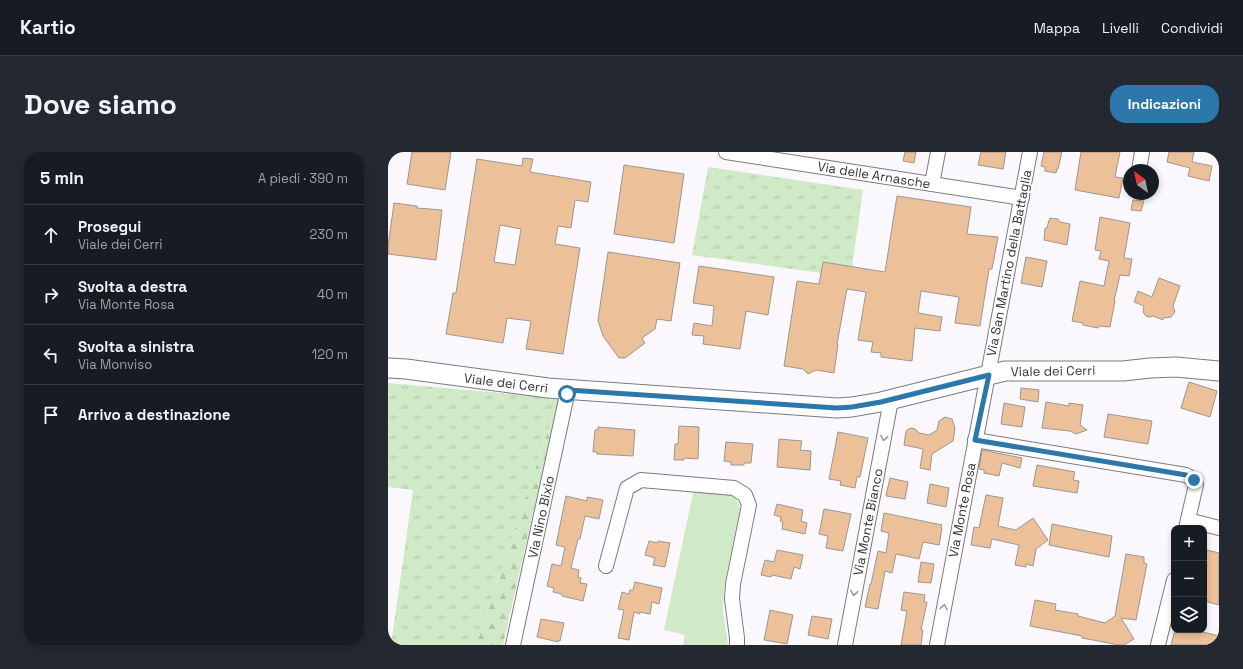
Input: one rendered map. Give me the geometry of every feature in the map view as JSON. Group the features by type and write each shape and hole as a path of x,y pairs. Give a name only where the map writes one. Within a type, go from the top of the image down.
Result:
{"street":[{"name":"Via delle Arnasche","path":"726,152 1022,198"},
{"path":"932,184 938,152"},
{"name":"Via San Martino della Battaglia","path":"989,375 1030,152"},
{"path":"1140,164 1142,152"},
{"name":"Viale dei Cerri","path":"388,368 568,390 829,408 852,407 891,400 1005,372 1123,371 1176,367 1219,371"},
{"name":"Via Monte Rosa","path":"937,645 975,440 989,375"},
{"name":"Via Nino Bixio","path":"513,645 568,390"},
{"name":"Via Monte Bianco","path":"845,645 891,400"},
{"path":"975,440 1186,475 1194,480 1196,485 1187,524 1219,528"},
{"path":"606,566 627,488 641,480 734,488 745,495 749,505 732,600 737,645"},
{"path":"1158,645 1171,592"}],"green space":[{"path":"708,167 863,190 852,267 823,262 821,273 692,255"},
{"path":"388,383 559,398 476,645 391,645 413,490 388,487"},
{"path":"559,398 503,645 476,645"},
{"path":"693,493 729,494 738,501 740,507 724,587 723,611 728,645 683,645 685,635 664,630"}],"building":[{"path":"412,152 451,152 445,190 407,184"},
{"path":"905,152 916,152 914,163 903,161"},
{"path":"981,152 1006,152 1003,169 978,165"},
{"path":"1044,152 1062,152 1056,173 1045,171 1045,167 1041,166"},
{"path":"1081,152 1120,152 1115,177 1123,178 1119,198 1075,190"},
{"path":"1169,152 1194,152 1192,162 1212,166 1209,181 1188,176 1190,168 1167,162"},
{"path":"523,158 533,159 530,172 591,182 588,202 575,200 571,228 558,226 555,244 580,248 563,354 526,349 531,321 507,318 503,343 446,334 453,293 456,293 477,159 522,166","holes":["500,225 521,229 515,265 494,262"]},
{"path":"624,165 684,174 674,243 614,234"},
{"path":"897,196 971,207 967,234 998,237 992,269 989,269 980,326 955,323 959,297 921,291 918,313 942,317 940,331 915,328 912,361 881,357 881,353 871,352 873,342 858,340 866,292 847,289 837,344 834,373 816,370 808,374 803,369 784,366 797,281 819,284 823,262 885,272"},
{"path":"1133,200 1144,201 1141,211 1131,210"},
{"path":"394,203 417,206 417,208 442,210 436,260 388,254"},
{"path":"1100,217 1130,223 1124,258 1132,259 1129,276 1120,275 1110,327 1099,326 1098,328 1072,321 1080,281 1104,286 1109,261 1099,259 1101,251 1095,250"},
{"path":"1050,218 1058,219 1060,222 1070,224 1067,245 1044,240 1045,228 1047,228"},
{"path":"608,252 680,263 671,321 657,319 655,329 642,338 645,343 625,358 619,358 603,336 598,320"},
{"path":"1026,257 1047,261 1042,287 1021,283"},
{"path":"699,266 774,277 768,315 746,311 740,349 703,344 704,336 692,335 694,323 712,326 714,306 693,303"},
{"path":"1159,278 1180,286 1173,306 1175,312 1171,317 1163,318 1163,320 1153,316 1146,316 1143,312 1144,306 1134,302 1138,291 1152,297"},
{"path":"1189,382 1217,391 1210,417 1181,408"},
{"path":"1021,388 1039,390 1038,402 1020,399"},
{"path":"1046,402 1069,406 1069,403 1083,405 1080,425 1087,430 1076,434 1070,431 1042,428"},
{"path":"1004,403 1025,407 1022,427 1001,424"},
{"path":"1108,414 1152,421 1148,444 1104,437"},
{"path":"945,417 952,419 955,428 953,441 932,454 930,470 920,468 923,449 904,445 906,431 910,428 915,429 919,433 929,435 937,430 939,421"},
{"path":"679,426 699,427 698,459 684,458 684,460 674,460 675,444 678,444"},
{"path":"598,427 635,430 633,456 597,454 597,452 593,452 595,430 598,430"},
{"path":"838,432 868,438 860,477 857,477 855,488 840,485 841,481 829,479"},
{"path":"779,439 802,441 800,450 811,451 810,470 777,467"},
{"path":"726,442 753,444 751,463 744,463 744,465 731,465 731,462 724,461"},
{"path":"982,450 1022,458 1020,468 1002,463 999,476 984,473 984,470 979,469"},
{"path":"1037,465 1075,472 1073,480 1079,481 1077,493 1033,486"},
{"path":"890,478 908,482 905,499 886,496"},
{"path":"930,484 949,488 946,507 927,503"},
{"path":"986,495 1003,498 998,526 1016,530 1033,518 1048,540 1036,549 1033,566 1026,564 1026,567 1015,565 1019,545 992,539 990,548 971,545 974,527 979,528"},
{"path":"566,496 587,501 587,497 603,500 599,519 585,516 571,568 579,570 578,577 581,578 580,583 587,584 583,601 562,596 562,594 553,592 554,588 547,586 552,564 561,566 565,547 556,545"},
{"path":"777,504 803,510 801,521 807,523 805,534 782,529 783,522 780,521 781,517 774,515"},
{"path":"824,509 851,514 843,551 826,548 828,536 819,534"},
{"path":"884,513 942,525 942,528 939,545 923,542 919,559 896,554 892,573 885,571 878,609 865,607 878,551 886,553 889,533 881,531"},
{"path":"1052,524 1112,536 1109,557 1049,545"},
{"path":"649,541 670,543 665,567 653,565 655,558 645,555"},
{"path":"777,550 803,555 800,569 794,567 791,579 772,575 771,577 761,575 765,560 774,562"},
{"path":"1207,550 1219,553 1219,605 1207,602"},
{"path":"1126,554 1144,557 1144,563 1147,564 1136,620 1121,618 1134,639 1124,645 1115,645 1082,638 1082,636 1030,626 1035,600 1056,604 1055,610 1078,614 1078,616 1105,623 1115,616"},
{"path":"921,562 934,564 931,583 918,582"},
{"path":"635,582 662,588 659,604 652,602 650,614 640,612 640,614 634,612 629,640 618,638 624,610 618,609 622,592 629,594 630,590 633,590"},
{"path":"904,592 925,595 924,602 927,602 921,630 923,630 921,645 901,645 907,611 901,610"},
{"path":"770,610 793,615 787,644 764,640"},
{"path":"812,616 832,619 828,639 808,635"},
{"path":"541,619 564,623 560,641 558,640 558,642 537,637"},
{"path":"1174,633 1207,633 1219,636 1219,645 1171,645"}],"route":[{"path":"567,394 568,390 837,408 881,402 989,375 975,440 1186,475 1194,480"}]}
